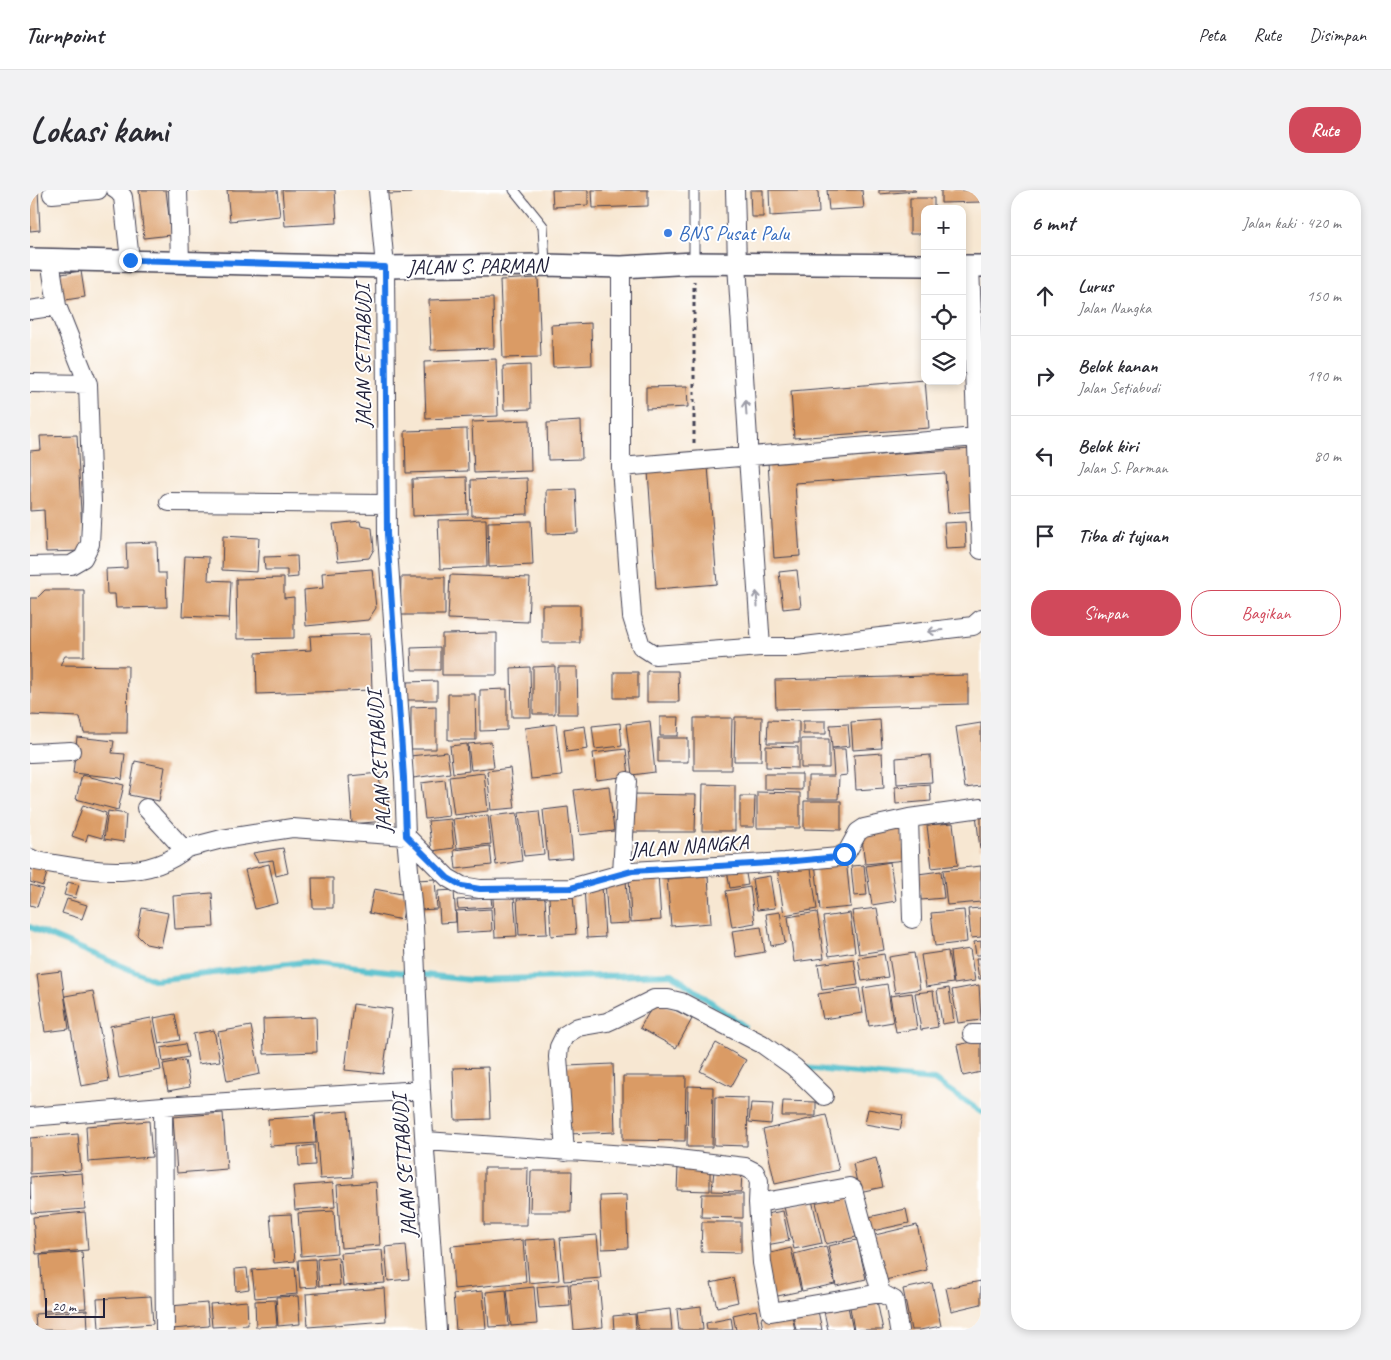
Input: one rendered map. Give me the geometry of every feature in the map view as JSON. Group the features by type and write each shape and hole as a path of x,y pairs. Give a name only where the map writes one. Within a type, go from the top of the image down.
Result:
{"street":[{"path":"52,194 98,190"},
{"path":"116,190 123,197 130,260"},
{"path":"178,190 180,261"},
{"name":"JALAN SETIABUDI","path":"378,190 385,267 386,504 393,644 414,926 421,1090 426,1141 437,1330"},
{"path":"735,190 737,264 761,647"},
{"path":"30,566 72,565 83,558 90,544 92,503 88,384 40,259"},
{"name":"JALAN S. PARMAN","path":"40,259 385,267 545,265 621,267 694,263 921,265"},
{"path":"971,266 981,550"},
{"path":"621,267 621,467 632,617 641,646 655,655 796,646 973,626 981,620"},
{"path":"30,310 57,306"},
{"path":"30,383 88,384"},
{"path":"621,467 976,437"},
{"path":"169,502 386,504"},
{"path":"30,753 71,751"},
{"path":"622,873 627,780"},
{"name":"JALAN NANGKA","path":"406,836 448,878 462,886 480,889 571,888 622,873 838,857 847,852 858,832 862,829 909,818 981,808"},
{"path":"152,814 180,845 187,848"},
{"path":"909,818 912,919"},
{"path":"30,858 36,861 112,872 152,867 167,862 187,848 222,839 292,828 406,836"},
{"path":"565,1152 558,1057 561,1041 570,1031 578,1027 607,1022 654,999 668,999 681,1002 762,1044 794,1067 824,1096"},
{"path":"30,1117 164,1106 421,1090"},
{"path":"164,1106 165,1330"},
{"path":"426,1141 669,1158 751,1169 758,1176 759,1181 758,1203 762,1263 771,1312 881,1293 894,1300 899,1330"},
{"path":"758,1203 848,1187 853,1189 881,1293"}],"lane":[{"path":"514,190 543,226 545,265"},
{"path":"694,190 694,263"}],"path":[{"path":"694,263 694,461"}],"building":[{"path":"30,190 38,190 40,230 30,231"},
{"path":"139,190 166,190 171,235 144,238"},
{"path":"227,190 277,190 280,216 230,221"},
{"path":"282,190 335,190 337,223 285,226"},
{"path":"389,190 412,190 412,193 389,194"},
{"path":"552,190 588,190 588,205 553,207"},
{"path":"592,190 648,190 648,206 593,208"},
{"path":"750,190 763,190 763,217 751,217"},
{"path":"769,190 818,190 819,213 770,216"},
{"path":"827,190 862,190 864,208 829,210"},
{"path":"879,190 915,190 916,191 879,194"},
{"path":"941,190 981,190 981,202 941,203"},
{"path":"910,198 934,198 934,205 921,205 921,234 910,234"},
{"path":"81,271 85,297 59,301 55,275"},
{"path":"538,278 541,357 503,358 500,280"},
{"path":"493,298 494,348 431,350 429,300"},
{"path":"591,323 592,365 553,367 551,325"},
{"path":"496,359 498,416 426,419 424,362"},
{"path":"530,365 531,409 504,410 503,366"},
{"path":"921,380 921,385 925,385 929,428 794,438 791,391"},
{"path":"687,386 688,407 646,409 646,387"},
{"path":"530,420 531,471 474,473 472,422"},
{"path":"581,421 582,459 548,460 547,423"},
{"path":"467,429 468,471 406,473 405,431"},
{"path":"77,435 83,551 46,552 44,510 30,511 30,451 41,450 40,436"},
{"path":"972,449 976,511 948,513 945,473 795,483 800,556 774,558 768,462"},
{"path":"708,466 717,584 656,589 648,471"},
{"path":"467,477 468,514 413,516 412,479"},
{"path":"527,478 528,514 472,516 471,480"},
{"path":"576,489 578,533 547,534 546,490"},
{"path":"486,519 487,567 440,569 438,520"},
{"path":"360,521 361,526 372,528 374,549 369,558 338,561 333,524"},
{"path":"531,521 533,565 489,567 488,522"},
{"path":"965,522 966,548 946,549 944,523"},
{"path":"223,536 259,538 257,572 222,570"},
{"path":"157,542 158,573 166,573 167,607 116,608 115,594 107,594 106,569 127,568 126,543"},
{"path":"185,556 209,557 208,580 231,581 229,622 228,618 182,616"},
{"path":"297,556 298,577 287,578 287,570 265,570 264,557"},
{"path":"372,569 376,608 368,620 306,626 304,590 323,588 322,573"},
{"path":"797,570 801,607 783,609 779,572"},
{"path":"450,575 530,578 528,622 448,619"},
{"path":"401,577 445,577 445,615 400,615"},
{"path":"284,578 284,598 294,597 294,638 237,639 236,579"},
{"path":"45,590 84,590 84,656 65,656 60,665 128,666 127,733 84,733 80,717 30,715 30,598 37,598"},
{"path":"542,605 580,605 580,643 542,643"},
{"path":"497,633 497,675 442,675 442,634"},
{"path":"370,634 372,690 257,694 256,653 311,650 310,636"},
{"path":"440,647 440,670 412,670 411,648"},
{"path":"555,666 555,714 533,714 533,667"},
{"path":"530,667 531,717 512,717 511,668"},
{"path":"558,667 577,667 578,714 558,714"},
{"path":"647,671 678,671 679,702 647,702"},
{"path":"614,672 638,672 638,698 614,698"},
{"path":"968,675 968,704 776,709 775,680"},
{"path":"437,681 437,700 407,700 407,682"},
{"path":"507,689 507,730 480,731 480,690"},
{"path":"448,694 475,694 476,740 448,740"},
{"path":"436,706 436,749 411,749 411,707"},
{"path":"660,717 679,717 678,736 660,736"},
{"path":"735,717 762,717 761,761 734,761"},
{"path":"694,718 732,718 731,770 694,770"},
{"path":"768,720 799,721 799,743 767,743"},
{"path":"880,720 882,748 853,750 851,722"},
{"path":"650,721 655,772 632,775 626,724"},
{"path":"803,721 826,721 826,734 803,734"},
{"path":"620,723 622,746 595,749 592,726"},
{"path":"981,723 981,786 965,788 956,727"},
{"path":"556,724 562,776 531,779 525,728"},
{"path":"848,724 850,746 832,748 830,725"},
{"path":"585,726 588,749 567,752 564,729"},
{"path":"77,737 114,741 112,753 125,754 122,780 120,778 73,773"},
{"path":"658,738 688,738 688,762 658,762"},
{"path":"801,739 829,739 829,768 801,768"},
{"path":"491,742 494,767 471,770 468,744"},
{"path":"467,744 469,771 453,773 450,746"},
{"path":"766,746 798,747 798,768 766,767"},
{"path":"626,749 629,776 596,780 593,753"},
{"path":"832,749 845,749 847,775 839,776 838,799 808,799 808,776 834,776"},
{"path":"447,752 450,773 413,778 410,756"},
{"path":"882,753 884,788 856,790 854,755"},
{"path":"930,755 932,782 897,784 896,758"},
{"path":"135,761 165,767 159,801 129,795"},
{"path":"510,768 515,808 491,810 487,771"},
{"path":"379,773 380,788 387,788 389,812 385,813 385,821 352,824 349,776"},
{"path":"484,773 488,811 454,815 449,777"},
{"path":"764,774 802,774 802,790 764,789"},
{"path":"82,775 124,785 118,810 76,799"},
{"path":"445,780 449,816 425,819 421,783"},
{"path":"703,784 735,785 735,831 702,831"},
{"path":"930,784 931,801 896,804 895,787"},
{"path":"609,786 614,831 580,835 574,790"},
{"path":"757,792 800,793 800,828 757,828"},
{"path":"631,794 696,795 695,832 630,832"},
{"path":"740,796 755,796 754,827 740,827"},
{"path":"804,801 841,801 841,830 804,829"},
{"path":"83,805 106,813 102,838 88,834 86,841 72,836"},
{"path":"568,807 573,858 548,860 543,810"},
{"path":"108,811 126,814 124,842 104,839"},
{"path":"539,811 544,854 524,856 519,813"},
{"path":"517,813 522,861 496,865 490,816"},
{"path":"976,814 981,814 981,849 980,849"},
{"path":"488,815 491,844 457,848 453,819"},
{"path":"451,819 454,848 432,851 428,821"},
{"path":"953,823 958,865 932,868 927,825"},
{"path":"902,826 906,860 865,864 861,830"},
{"path":"490,846 492,865 456,869 454,850"},
{"path":"283,848 288,873 276,876 273,860 258,862 253,853"},
{"path":"846,859 851,907 820,910 815,862"},
{"path":"810,862 817,909 784,915 777,867"},
{"path":"890,862 896,901 872,905 866,866"},
{"path":"269,864 278,903 255,909 245,870"},
{"path":"30,865 48,870 43,886 30,882"},
{"path":"864,865 867,895 854,896 851,866"},
{"path":"981,866 981,902 947,905 943,870"},
{"path":"745,868 748,885 730,888 727,871"},
{"path":"941,871 944,898 921,900 918,874"},
{"path":"658,873 661,920 631,922 629,875"},
{"path":"708,876 711,923 671,926 667,879"},
{"path":"770,876 775,908 757,910 752,879"},
{"path":"312,878 333,878 333,908 313,908"},
{"path":"435,879 437,909 418,910 416,880"},
{"path":"626,880 629,923 608,924 605,881"},
{"path":"68,882 79,885 75,898 64,895"},
{"path":"30,885 43,889 37,907 30,905"},
{"path":"602,885 605,937 587,938 584,886"},
{"path":"750,887 755,923 732,927 726,891"},
{"path":"374,889 407,895 402,920 369,913"},
{"path":"454,890 456,922 440,923 438,891"},
{"path":"212,893 214,927 175,929 173,896"},
{"path":"573,895 576,934 551,936 549,897"},
{"path":"514,897 517,936 495,937 493,898"},
{"path":"491,898 492,907 458,909 457,900"},
{"path":"545,898 547,934 519,935 517,899"},
{"path":"67,899 87,905 82,919 62,913"},
{"path":"142,908 168,913 161,947 146,944 137,935"},
{"path":"877,908 884,950 859,954 852,911"},
{"path":"981,908 981,937 971,938 968,909"},
{"path":"491,909 492,931 457,933 456,911"},
{"path":"964,910 967,942 935,946 931,913"},
{"path":"780,912 785,943 771,946 766,914"},
{"path":"817,912 824,958 794,962 788,917"},
{"path":"850,913 855,952 829,956 823,917"},
{"path":"761,927 765,952 736,957 732,931"},
{"path":"981,941 981,955 976,955 974,942"},
{"path":"970,949 975,981 954,984 950,952"},
{"path":"948,951 953,983 926,987 921,955"},
{"path":"914,953 920,989 895,993 889,957"},
{"path":"884,954 888,977 862,981 858,958"},
{"path":"976,958 981,958 981,979 979,979"},
{"path":"854,959 858,985 822,990 818,964"},
{"path":"61,971 69,1029 45,1032 37,974"},
{"path":"887,984 893,1022 869,1026 863,988"},
{"path":"979,985 981,1020 958,1023 952,990"},
{"path":"859,988 863,1013 823,1019 818,994"},
{"path":"949,988 954,1022 942,1024 937,990"},
{"path":"93,991 109,1081 81,1086 65,996"},
{"path":"933,991 938,1027 921,1030 915,993"},
{"path":"912,993 917,1029 896,1032 890,996"},
{"path":"656,1000 692,1019 676,1048 640,1028"},
{"path":"353,1004 392,1009 383,1074 345,1070"},
{"path":"175,1014 180,1040 159,1044 154,1018"},
{"path":"316,1017 317,1052 264,1054 263,1019"},
{"path":"151,1018 161,1070 119,1078 110,1026"},
{"path":"251,1026 260,1074 227,1081 218,1032"},
{"path":"214,1030 220,1061 198,1064 193,1034"},
{"path":"981,1040 981,1072 963,1076 957,1045"},
{"path":"716,1043 746,1060 731,1087 700,1071"},
{"path":"185,1044 188,1057 163,1062 161,1048"},
{"path":"185,1060 190,1087 168,1091 163,1064"},
{"path":"613,1064 615,1132 569,1134 567,1066"},
{"path":"488,1067 490,1119 455,1120 453,1068"},
{"path":"623,1076 686,1076 685,1141 623,1140"},
{"path":"688,1086 713,1087 712,1147 687,1147"},
{"path":"715,1097 748,1098 747,1146 714,1145"},
{"path":"783,1101 816,1102 816,1116 782,1116"},
{"path":"751,1103 773,1104 771,1124 749,1122"},
{"path":"868,1109 903,1115 900,1130 865,1124"},
{"path":"348,1111 353,1177 320,1179 315,1114"},
{"path":"223,1113 227,1169 177,1173 173,1117"},
{"path":"826,1115 839,1170 775,1184 763,1130"},
{"path":"314,1116 316,1143 270,1146 268,1119"},
{"path":"149,1121 152,1157 88,1162 86,1126"},
{"path":"78,1134 81,1170 30,1174 30,1138"},
{"path":"314,1145 315,1165 299,1166 298,1147"},
{"path":"876,1158 883,1187 859,1192 853,1164"},
{"path":"678,1167 710,1167 710,1191 677,1190"},
{"path":"484,1168 528,1168 527,1225 484,1225"},
{"path":"714,1170 742,1171 741,1192 712,1191"},
{"path":"531,1171 572,1171 571,1212 530,1212"},
{"path":"82,1173 85,1209 31,1213 30,1177"},
{"path":"376,1182 380,1245 341,1248 337,1185"},
{"path":"333,1183 335,1207 295,1210 293,1186"},
{"path":"846,1191 856,1237 826,1244 815,1198"},
{"path":"702,1194 743,1194 743,1218 701,1217"},
{"path":"626,1195 628,1248 602,1249 600,1196"},
{"path":"812,1200 822,1243 794,1249 784,1207"},
{"path":"906,1209 909,1223 868,1232 864,1218"},
{"path":"334,1211 337,1253 301,1256 298,1213"},
{"path":"783,1211 789,1241 766,1245 760,1215"},
{"path":"85,1212 88,1250 36,1254 33,1217"},
{"path":"291,1214 295,1261 274,1263 270,1215"},
{"path":"702,1222 741,1222 741,1253 701,1252"},
{"path":"917,1225 927,1270 881,1281 871,1236"},
{"path":"597,1235 601,1278 564,1281 560,1238"},
{"path":"555,1238 559,1280 529,1283 525,1240"},
{"path":"523,1240 526,1282 454,1289 451,1246"},
{"path":"857,1240 866,1279 836,1286 828,1246"},
{"path":"406,1245 409,1279 388,1281 385,1247"},
{"path":"826,1246 835,1284 802,1291 794,1254"},
{"path":"791,1248 801,1291 773,1297 763,1255"},
{"path":"382,1250 385,1283 343,1286 340,1253"},
{"path":"82,1252 86,1308 44,1311 40,1255"},
{"path":"338,1257 340,1285 319,1286 317,1259"},
{"path":"315,1259 317,1287 300,1288 298,1260"},
{"path":"295,1267 297,1294 255,1298 252,1270"},
{"path":"247,1268 249,1289 236,1291 235,1269"},
{"path":"733,1278 738,1302 717,1307 711,1283"},
{"path":"981,1281 981,1304 951,1311 946,1288"},
{"path":"599,1282 603,1327 574,1330 570,1284"},
{"path":"932,1283 941,1326 911,1330 903,1289"},
{"path":"568,1284 570,1306 539,1308 537,1287"},
{"path":"534,1287 537,1324 511,1326 507,1290"},
{"path":"384,1288 386,1321 308,1327 306,1294"},
{"path":"506,1290 509,1326 489,1327 486,1292"},
{"path":"483,1291 486,1329 456,1330 453,1294"},
{"path":"151,1296 153,1324 99,1328 97,1299"},
{"path":"298,1296 300,1324 278,1326 276,1297"},
{"path":"876,1296 883,1330 854,1330 849,1302"},
{"path":"275,1300 277,1326 256,1327 255,1301"},
{"path":"247,1301 248,1325 212,1327 210,1304"},
{"path":"847,1302 853,1330 828,1330 823,1307"},
{"path":"207,1303 209,1326 172,1329 170,1306"},
{"path":"701,1306 703,1330 679,1330 677,1309"},
{"path":"817,1306 822,1330 796,1330 792,1312"},
{"path":"670,1309 672,1330 638,1330 636,1313"},
{"path":"87,1310 88,1330 36,1330 35,1314"},
{"path":"756,1310 760,1330 736,1330 733,1315"},
{"path":"791,1311 795,1330 763,1330 761,1318"},
{"path":"635,1314 636,1330 614,1330 613,1316"},
{"path":"731,1318 733,1330 707,1330 706,1323"}],"waterway":[{"path":"30,927 155,980 304,962 471,980 672,974 744,1026"},
{"path":"803,1068 934,1080 981,1112"}],"place":[{"name":"BNS Pusat Palu","path":"668,233"}],"route":[{"path":"130,260 385,267 387,534 393,644 404,778 406,836 448,878 456,884 480,889 571,888 632,871 785,862 838,857 844,854"}]}
